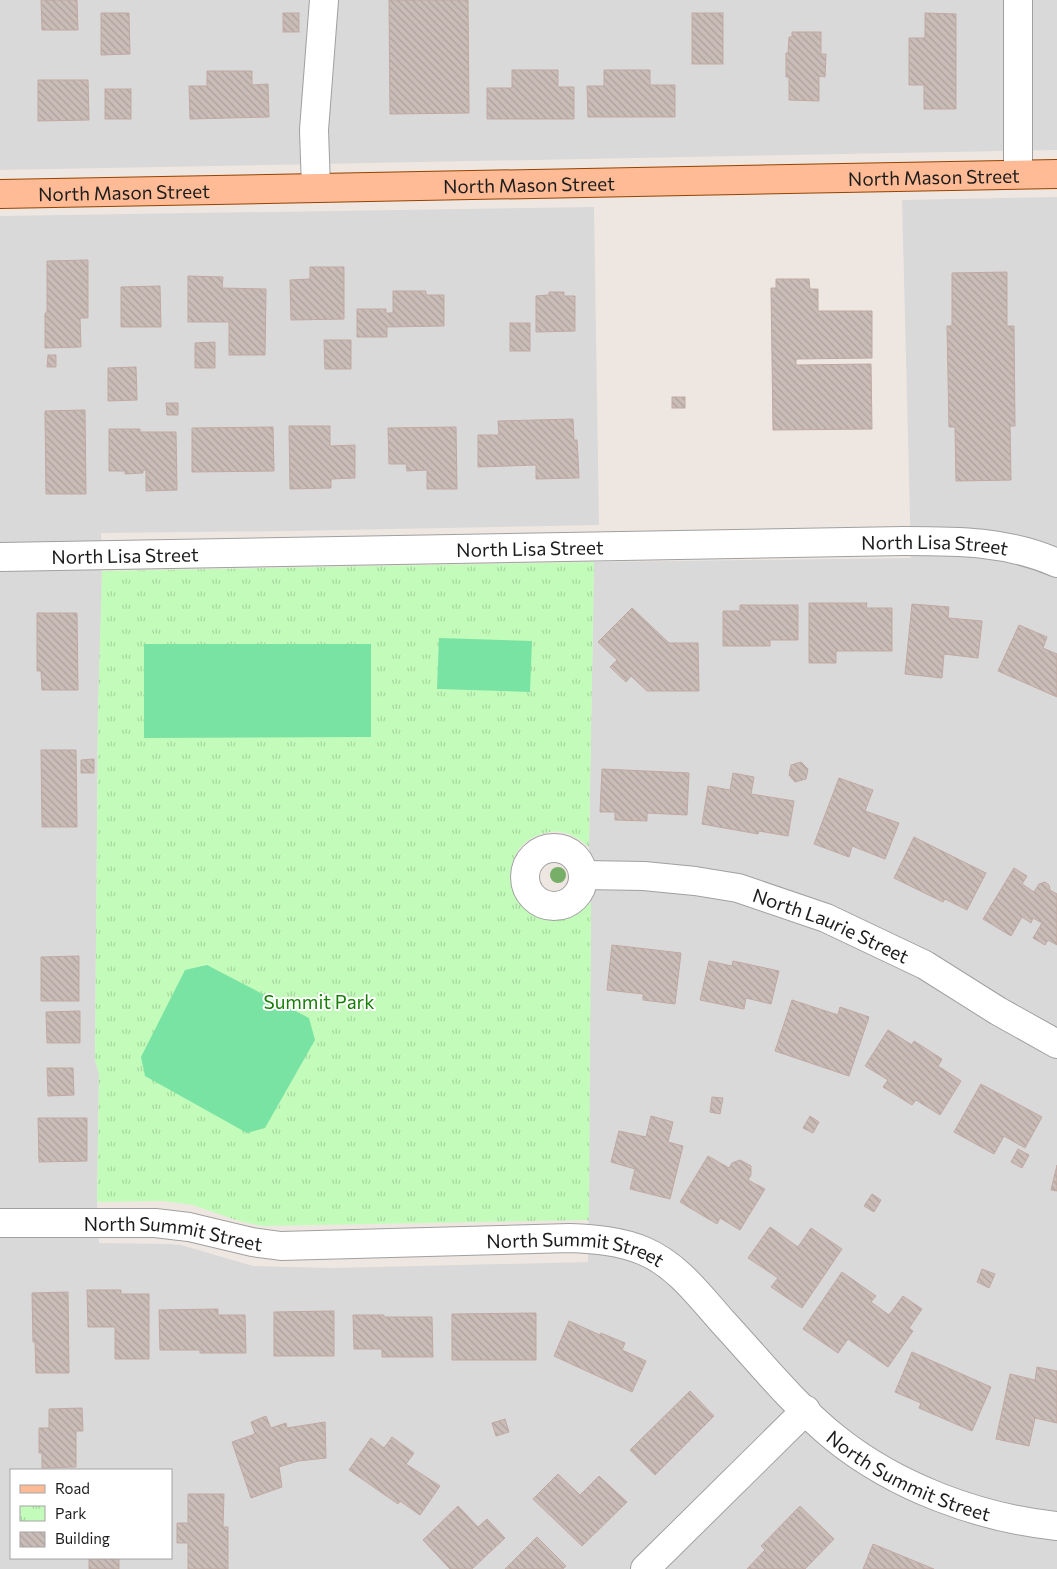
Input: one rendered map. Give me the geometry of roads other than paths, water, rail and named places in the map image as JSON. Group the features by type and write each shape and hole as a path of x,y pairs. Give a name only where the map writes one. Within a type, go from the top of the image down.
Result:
{"main road":[{"name":"North Mason Street","path":"0,194 1057,174"}],"street":[{"path":"316,188 314,130 324,0"},
{"path":"1018,0 1018,174"},
{"name":"North Lisa Street","path":"0,557 904,541 987,543 1024,551 1057,563"},
{"name":"North Laurie Street","path":"583,875 644,876 738,888 826,918 925,965 998,1011 1057,1044"},
{"name":"North Summit Street","path":"0,1223 155,1223 189,1227 252,1242 281,1246 570,1238 618,1243 644,1251 682,1276 806,1410 835,1438 863,1458 944,1499 981,1512 1016,1520 1057,1526"},
{"path":"645,1569 806,1410"}],"park label":[{"name":"Summit Park","path":"319,1001"}]}
